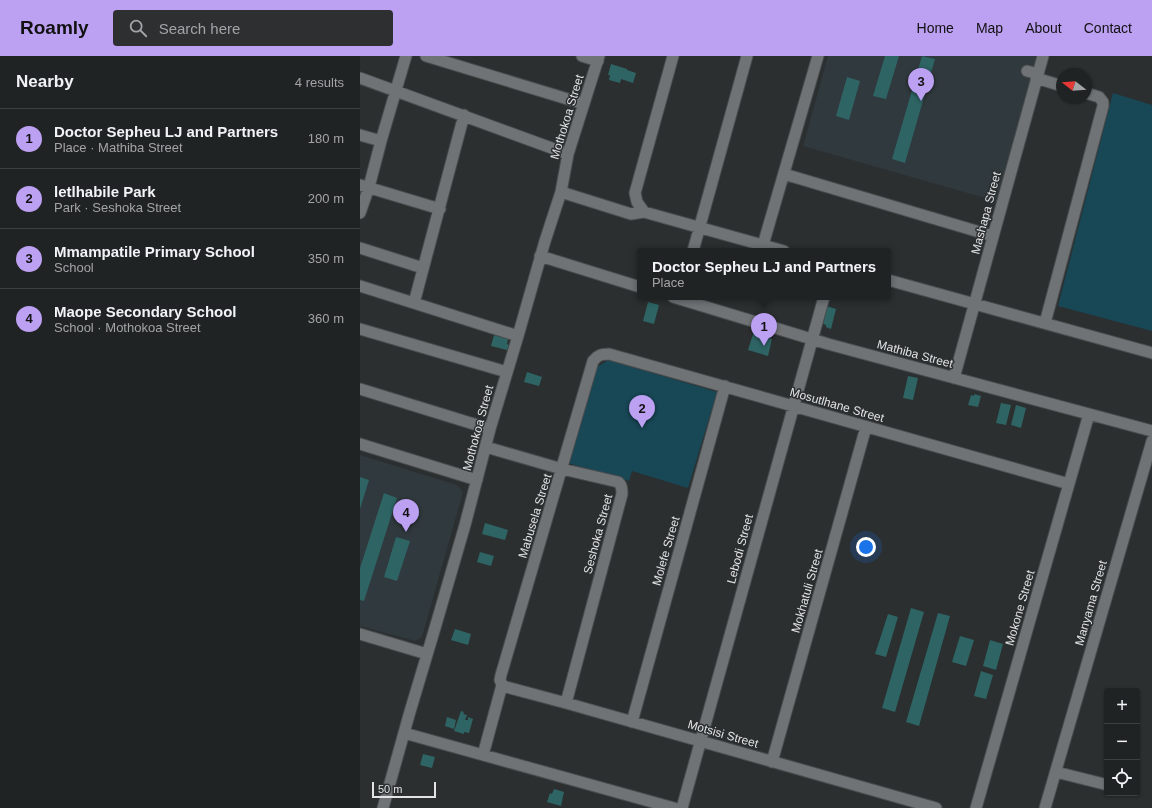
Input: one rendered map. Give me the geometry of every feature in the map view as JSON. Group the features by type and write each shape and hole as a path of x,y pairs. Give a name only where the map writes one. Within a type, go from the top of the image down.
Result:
{"street":[{"path":"360,213 364,186 381,141 406,56"},
{"path":"426,56 584,104"},
{"path":"582,56 599,58"},
{"path":"644,212 637,202 635,193 673,56"},
{"path":"694,248 747,56"},
{"path":"764,245 818,56"},
{"name":"Mashapa Street","path":"954,378 993,236 1034,75 1043,56"},
{"name":"Mothokoa Street","path":"384,808 404,733 428,654 446,572 477,480 540,256 561,192 568,154 599,58"},
{"path":"1034,75 1056,84"},
{"path":"360,78 568,154"},
{"path":"1045,323 1103,106 1103,102 1099,97 1092,95"},
{"path":"414,303 464,115"},
{"path":"360,135 381,141"},
{"path":"784,174 993,236"},
{"path":"364,186 440,209"},
{"path":"561,192 631,214 644,212 774,248"},
{"path":"360,248 423,268"},
{"path":"540,256 637,286"},
{"path":"891,281 1152,353"},
{"path":"360,286 518,336"},
{"name":"Mathiba Street","path":"685,300 812,339 1152,431"},
{"name":"Lebodi Street","path":"682,808 823,300"},
{"path":"360,329 507,372"},
{"name":"Mosutlhane Street","path":"598,355 609,354 1069,484"},
{"name":"Mabusela Street","path":"483,755 502,685 500,680 501,675 593,361 598,355"},
{"name":"Molefe Street","path":"632,722 725,386"},
{"path":"360,389 490,430"},
{"name":"Mokone Street","path":"976,808 1089,414"},
{"name":"Mokhatuli Street","path":"772,762 866,426"},
{"name":"Manyama Street","path":"1045,808 1152,441"},
{"path":"360,444 477,480"},
{"name":"Seshoka Street","path":"486,447 618,482 622,489 622,494 566,703"},
{"path":"360,634 428,654"},
{"name":"Motsisi Street","path":"502,685 936,808"},
{"path":"404,733 674,808"},
{"path":"1056,772 1104,784"}],"shaded area":[{"path":"828,56 1039,56 999,202 803,146"},
{"path":"1113,93 1152,105 1152,331 1058,306"},
{"path":"608,360 717,392 688,488 632,471 629,481 568,463 597,367"},
{"path":"360,455 457,485 463,492 422,637 415,641 360,626"}],"building":[{"path":"885,56 899,56 886,99 873,96"},
{"path":"922,56 935,59 905,163 892,159"},
{"path":"611,64 636,73 633,83 621,79 620,83 609,80 610,75 608,75"},
{"path":"847,77 860,81 849,120 836,116"},
{"path":"648,302 659,305 654,324 643,321"},
{"path":"826,306 836,309 831,329 821,323"},
{"path":"754,331 759,333 758,336 772,339 768,356 748,350"},
{"path":"494,335 508,339 507,344 509,345 507,350 491,346"},
{"path":"527,372 542,377 539,386 524,382"},
{"path":"908,376 918,378 913,400 903,398"},
{"path":"974,394 981,396 978,407 968,405 971,395 974,396"},
{"path":"1001,403 1011,405 1006,425 996,423"},
{"path":"1016,405 1026,408 1021,428 1011,425"},
{"path":"360,477 369,480 360,509"},
{"path":"384,493 397,498 364,601 360,600 360,568"},
{"path":"485,523 508,530 505,540 482,534"},
{"path":"396,537 410,541 397,581 384,577"},
{"path":"480,552 494,556 491,566 477,562"},
{"path":"911,608 924,612 895,712 882,708"},
{"path":"938,613 950,616 919,726 906,722"},
{"path":"888,614 898,617 886,657 875,654"},
{"path":"455,629 471,634 468,645 451,640"},
{"path":"960,636 974,640 966,666 952,662"},
{"path":"990,640 1003,644 996,670 983,666"},
{"path":"981,671 993,675 986,699 974,696"},
{"path":"461,711 464,712 463,714 467,715 465,720 468,720 468,717 473,719 469,733 464,732 464,734 454,731"},
{"path":"447,717 456,720 454,729 445,726"},
{"path":"423,754 435,757 432,768 420,765"},
{"path":"554,789 564,792 561,806 547,802 550,793 552,794"}],"place":[{"name":"Mmampatile Primary School","path":"921,101"},
{"name":"Doctor Sepheu LJ and Partners","path":"764,346"},
{"name":"letlhabile Park","path":"642,428"},
{"name":"Maope Secondary School","path":"406,532"}]}
